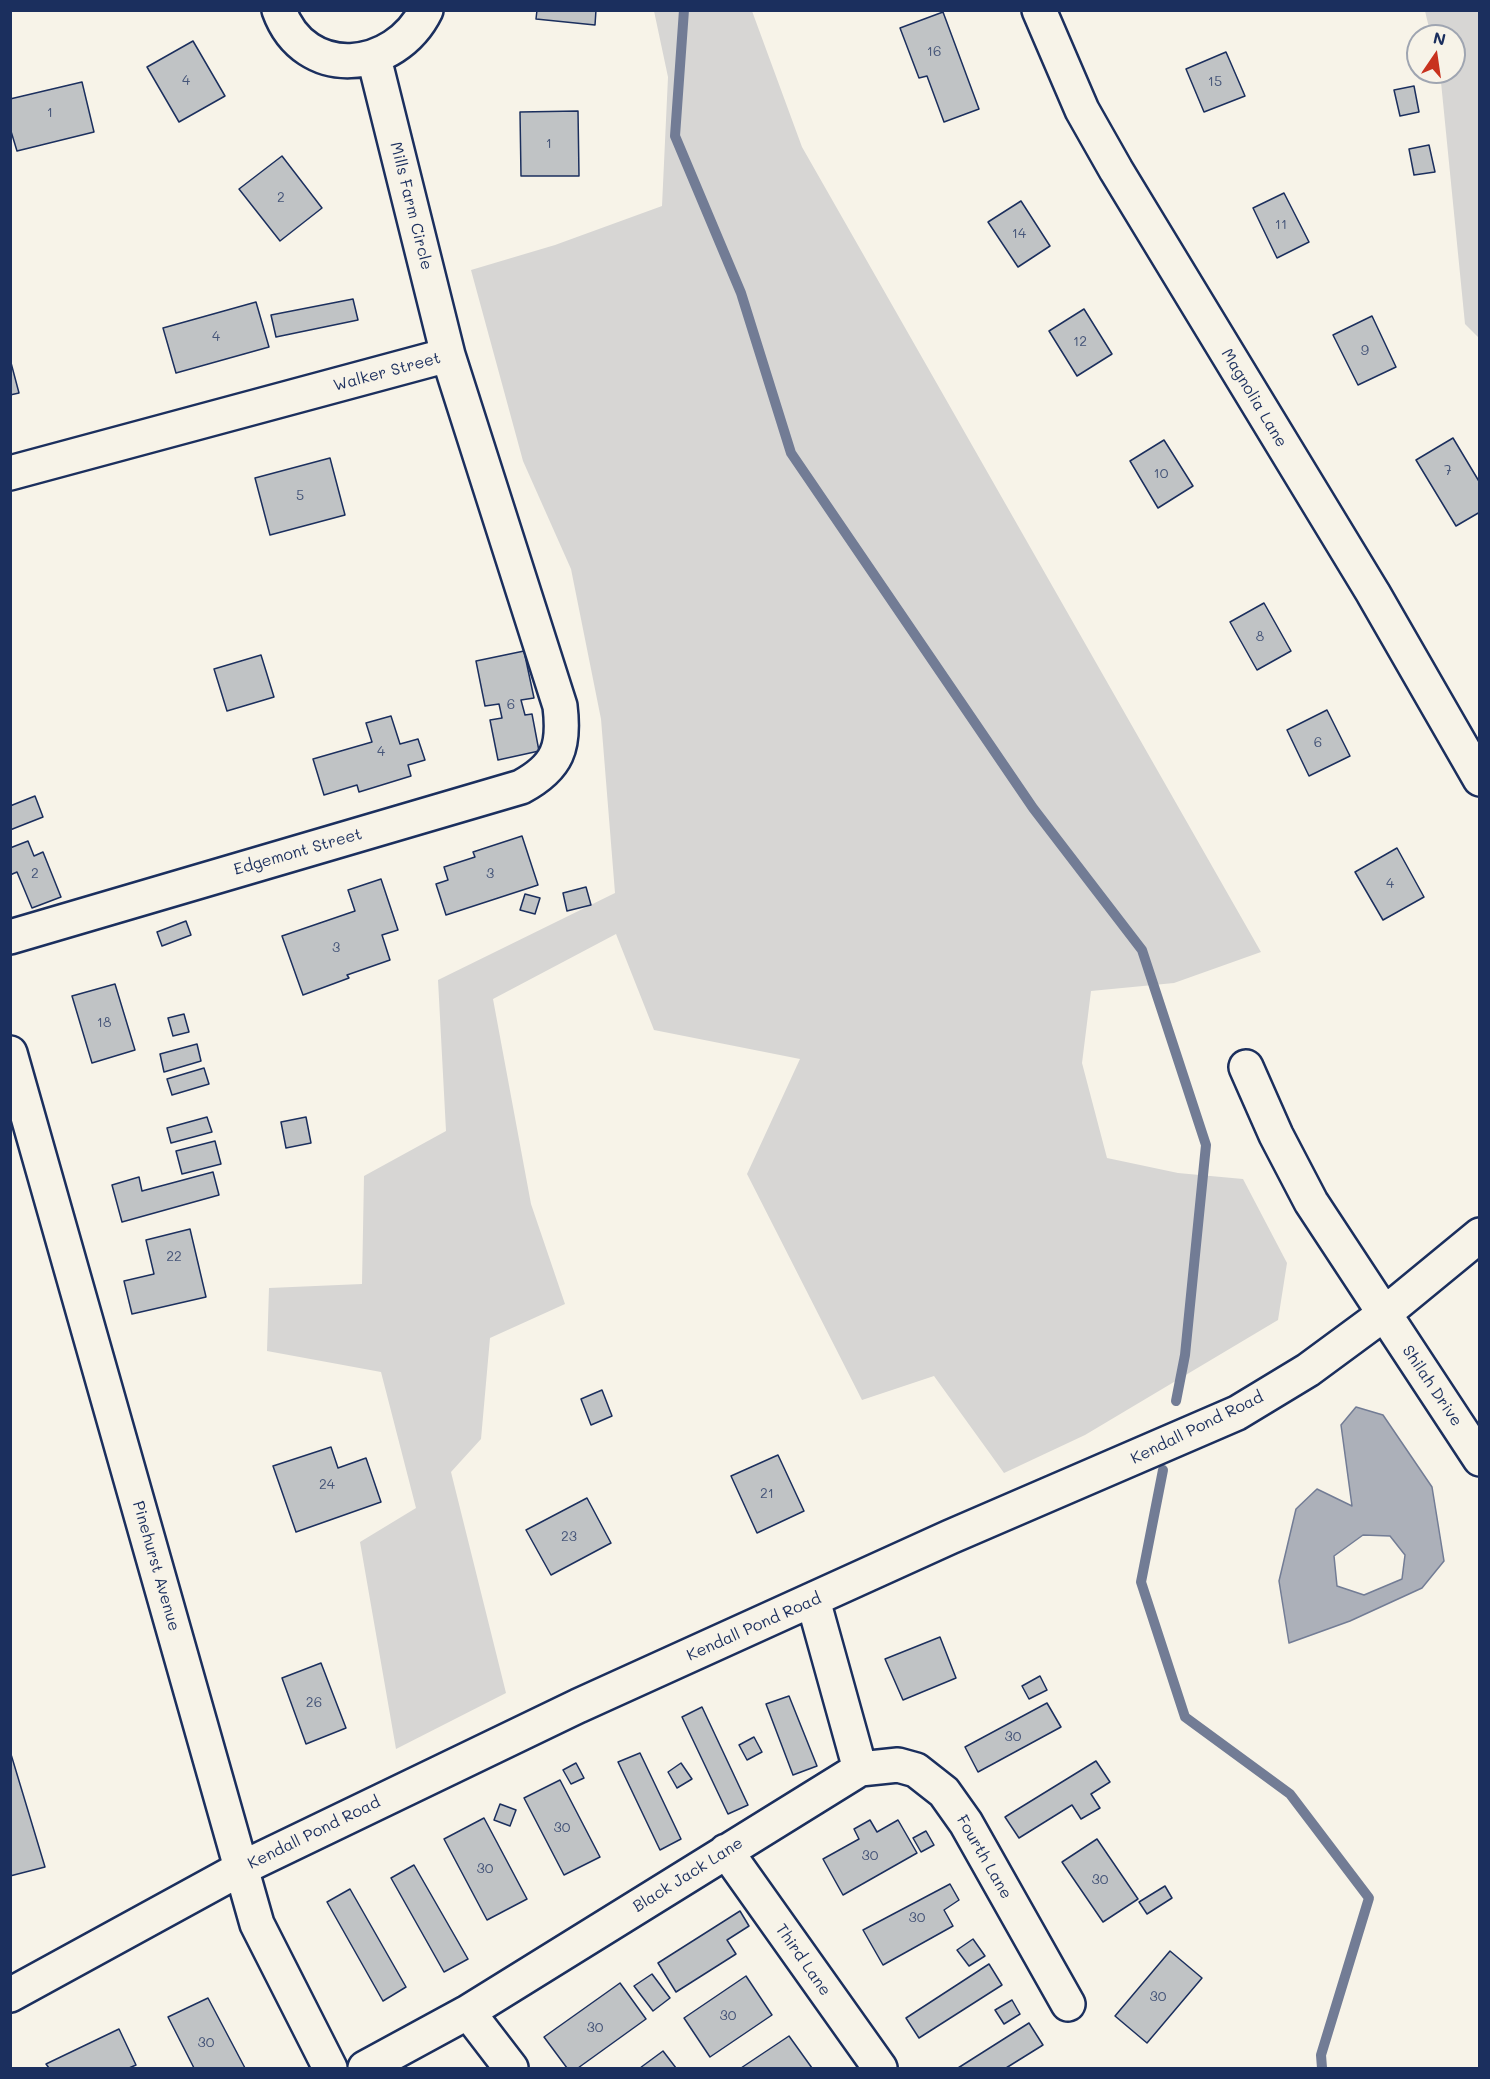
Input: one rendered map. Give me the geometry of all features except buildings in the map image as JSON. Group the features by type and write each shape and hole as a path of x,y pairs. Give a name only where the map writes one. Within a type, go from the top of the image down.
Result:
{"street":[{"path":"279,10 297,38 320,54 346,61 374,58 388,52 405,40 426,10"},
{"name":"Magnolia Lane","path":"1039,10 1082,110 1116,170 1373,593 1479,779"},
{"name":"Mills Farm Circle","path":"374,58 448,355"},
{"name":"Walker Street","path":"10,474 448,355 560,706 562,737"},
{"name":"Edgemont Street","path":"10,937 521,787 551,766 559,752 562,737"},
{"name":"Pinehurst Avenue","path":"10,1053 257,1924 330,2068"},
{"name":"Shilah Drive","path":"1246,1067 1276,1136 1311,1202 1479,1459"},
{"name":"Kendall Pond Road","path":"10,1995 242,1868 578,1706 1237,1413 1308,1370 1384,1314 1479,1235"},
{"path":"813,1600 860,1769"},
{"name":"Fourth Lane","path":"860,1769 898,1765 916,1770 944,1792 966,1823 1068,2004"},
{"name":"Black Jack Lane","path":"365,2068 468,2012 860,1769"},
{"name":"Third Lane","path":"726,1851 880,2068"},
{"path":"468,2012 511,2068"}],"shaded area":[{"path":"654,11 752,11 802,147 1261,952 1174,983 1091,991 1082,1063 1107,1158 1178,1173 1243,1179 1287,1263 1278,1320 1085,1435 1004,1473 934,1376 862,1400 747,1174 800,1059 654,1030 616,934 493,999 531,1204 565,1304 490,1338 481,1439 451,1472 506,1693 396,1749 360,1542 416,1508 381,1372 267,1351 269,1288 362,1284 364,1176 446,1131 438,980 615,893 601,719 571,569 523,461 471,270 555,245 662,206 668,77"},
{"path":"1425,11 1479,11 1479,338 1465,324 1441,84 1466,84 1466,24 1428,24"},
{"path":"1356,1407 1383,1415 1432,1487 1444,1561 1422,1588 1350,1621 1289,1643 1279,1581 1296,1509 1317,1489 1352,1506 1341,1425","holes":["1363,1535 1390,1536 1405,1555 1402,1579 1364,1595 1337,1586 1334,1556"]}],"waterway":[{"path":"684,10 675,136 741,293 791,453 1033,808 1142,950 1206,1145 1185,1355 1176,1401"},
{"path":"1163,1470 1141,1582 1185,1717 1290,1794 1369,1898 1321,2055 1322,2068"}]}
